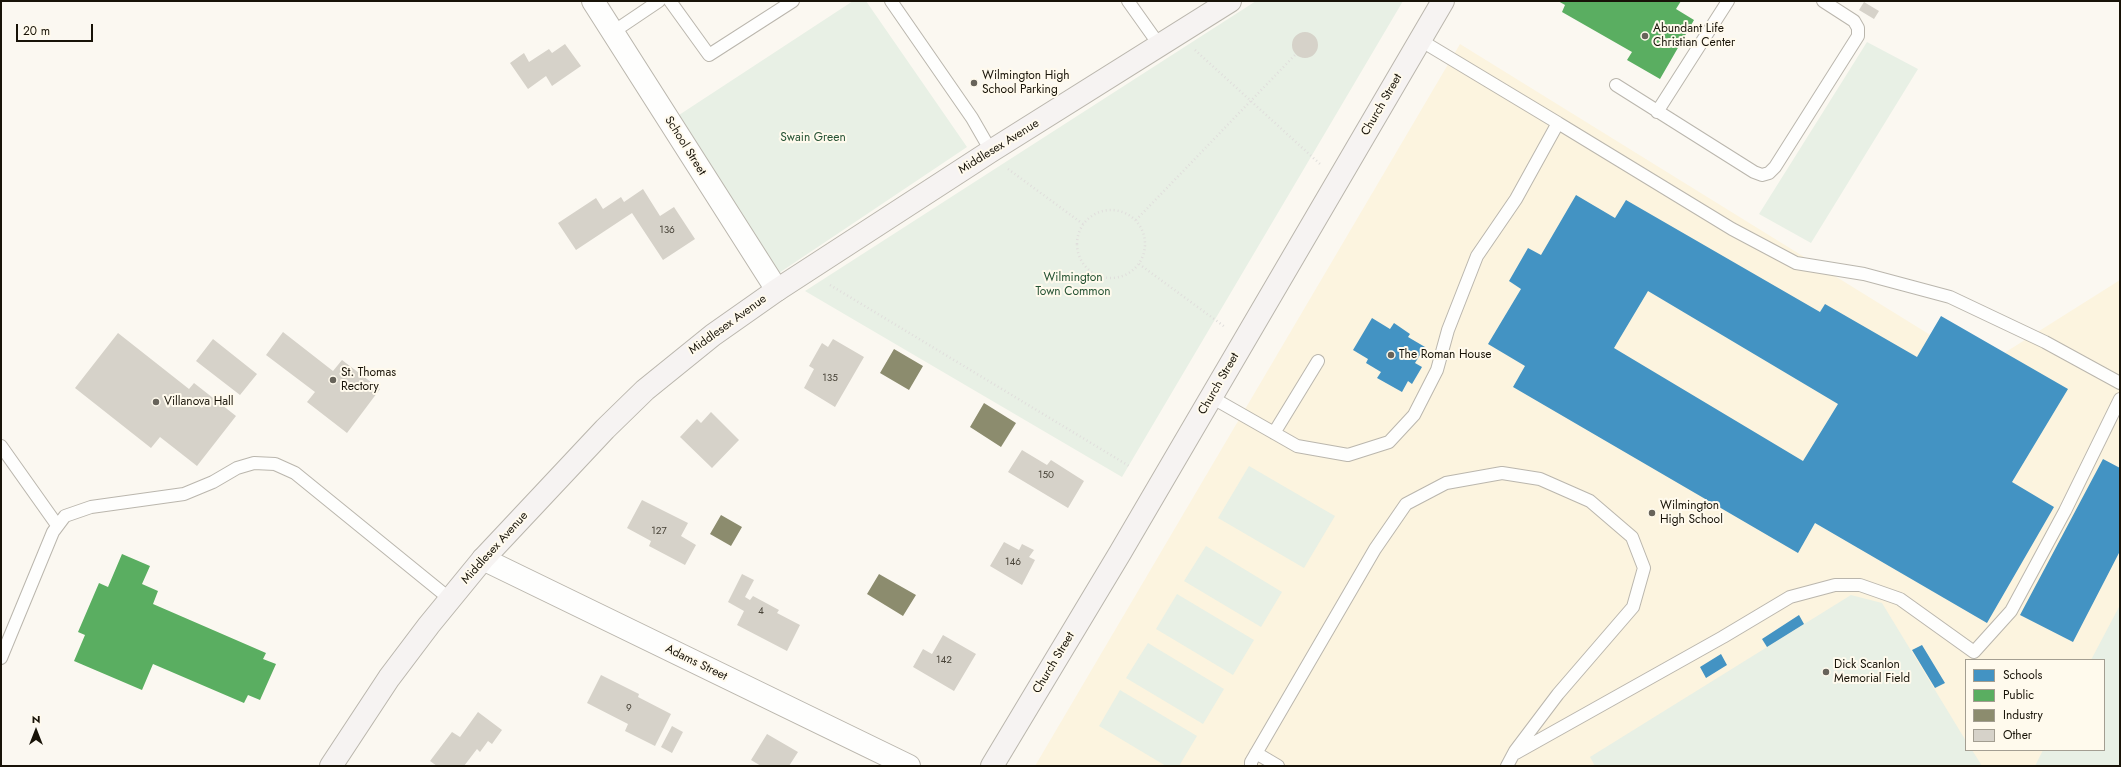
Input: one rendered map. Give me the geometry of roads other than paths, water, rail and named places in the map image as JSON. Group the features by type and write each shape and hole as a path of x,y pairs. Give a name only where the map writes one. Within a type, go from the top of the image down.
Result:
{"street":[{"name":"School Street","path":"593,1 777,290"},
{"name":"Middlesex Avenue","path":"331,766 389,678 450,599 484,559 600,434 645,390 713,335 777,290 997,158 1160,46 1230,1"},
{"name":"Church Street","path":"992,766 1212,397 1443,1"},
{"name":"Adams Street","path":"484,559 909,766"}],"lane":[{"path":"613,32 660,1"},
{"path":"670,1 709,55 793,1"},
{"path":"891,1 972,118 997,158"},
{"path":"1128,1 1160,46"},
{"path":"1657,112 1728,1"},
{"path":"1616,85 1754,172 1762,175 1769,173 1775,168 1858,36 1858,28 1851,19 1824,1"},
{"path":"1420,40 1732,229 1796,262 1864,274 1950,297 2045,342 2120,383"},
{"path":"1212,397 1297,446 1348,455 1389,442 1414,416 1437,370 1448,330 1477,256 1516,199 1558,123"},
{"path":"1274,432 1318,361"},
{"path":"1513,755 1723,637 1790,597 1835,585 1860,586 1900,599 1974,652 2011,611 2065,511 2120,399"},
{"path":"1,446 57,525"},
{"path":"1,658 53,532 57,525 66,516 76,511 184,494 199,489 246,465 254,463 275,464 295,473 311,484 450,599"},
{"path":"1251,766 1251,762 1256,752 1375,549 1406,504 1446,483 1502,473 1540,479 1590,501 1632,537 1644,568 1633,607 1558,694 1513,755 1507,766"},
{"path":"1256,752 1278,766"}],"place":[{"name":"Abundant Life Christian Center","path":"1645,36"},
{"name":"Wilmington High School Parking","path":"974,83"},
{"name":"The Roman House","path":"1391,355"},
{"name":"St. Thomas Rectory","path":"333,380"},
{"name":"Villanova Hall","path":"156,402"},
{"name":"Wilmington High School","path":"1652,513"},
{"name":"Dick Scanlon Memorial Field","path":"1826,672"}],"park label":[{"name":"Swain Green","path":"813,138"},
{"name":"Wilmington Town Common","path":"1073,285"}]}
